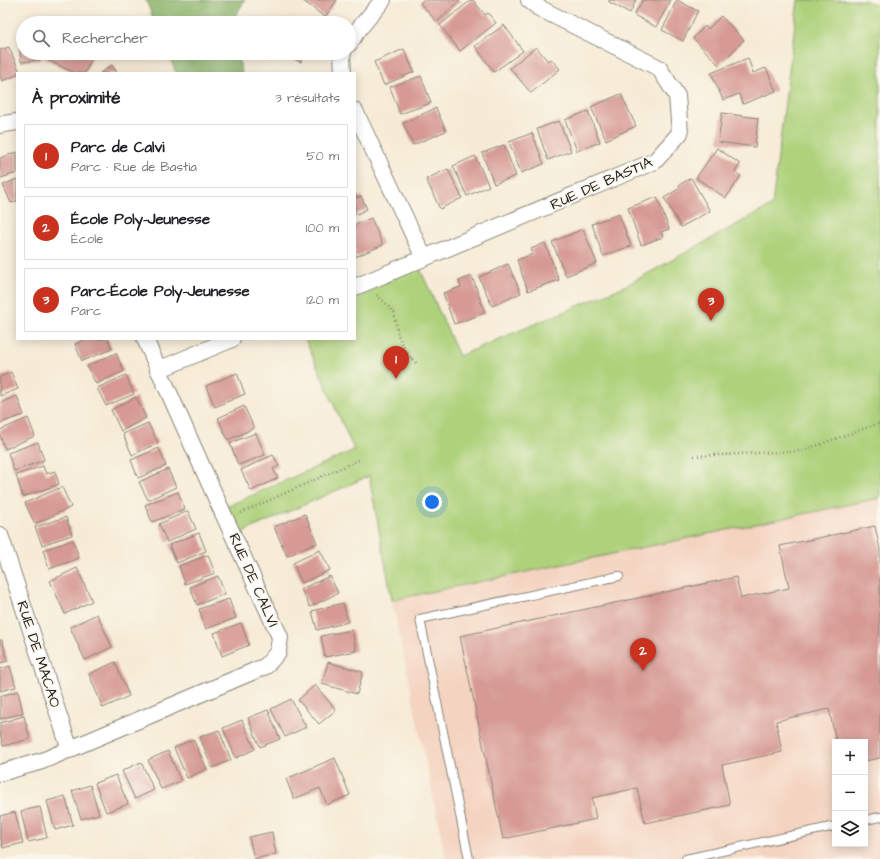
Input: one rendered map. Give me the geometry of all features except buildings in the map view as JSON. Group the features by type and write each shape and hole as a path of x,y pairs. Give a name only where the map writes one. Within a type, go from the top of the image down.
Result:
{"street":[{"path":"356,33 383,0"},
{"name":"RUE DE BASTIA","path":"360,285 655,161 680,133 677,96 660,68 539,8 529,0"},
{"path":"342,60 343,72"},
{"path":"356,113 424,258"},
{"path":"0,125 16,122"},
{"name":"RUE DE CALVI","path":"0,773 42,761 70,750 266,666 278,652 280,637 145,340"},
{"path":"158,370 230,340"},
{"name":"RUE DE MACAO","path":"0,535 70,750"}],"lane":[{"path":"470,859 420,619 618,576"},
{"path":"868,819 880,817"},
{"path":"686,859 832,827"}],"path":[{"path":"360,285 394,312 398,335 406,352 418,365"},
{"path":"694,456 801,451 880,423"},
{"path":"226,519 360,459"}],"shaded area":[{"path":"880,498 880,859 446,859 392,600"}],"green space":[{"path":"146,0 245,0 235,16 152,16"},
{"path":"798,0 865,0 880,7 880,498 392,600 369,476 234,536 221,509 354,450 305,340 356,340 356,287 417,262 459,356 625,286 772,205"},
{"path":"171,60 239,60 242,72 176,72"}],"place":[{"name":"Parc-École Poly-Jeunesse","path":"711,321"},
{"name":"Parc de Calvi","path":"396,379"},
{"name":"École Poly-Jeunesse","path":"643,671"}]}
